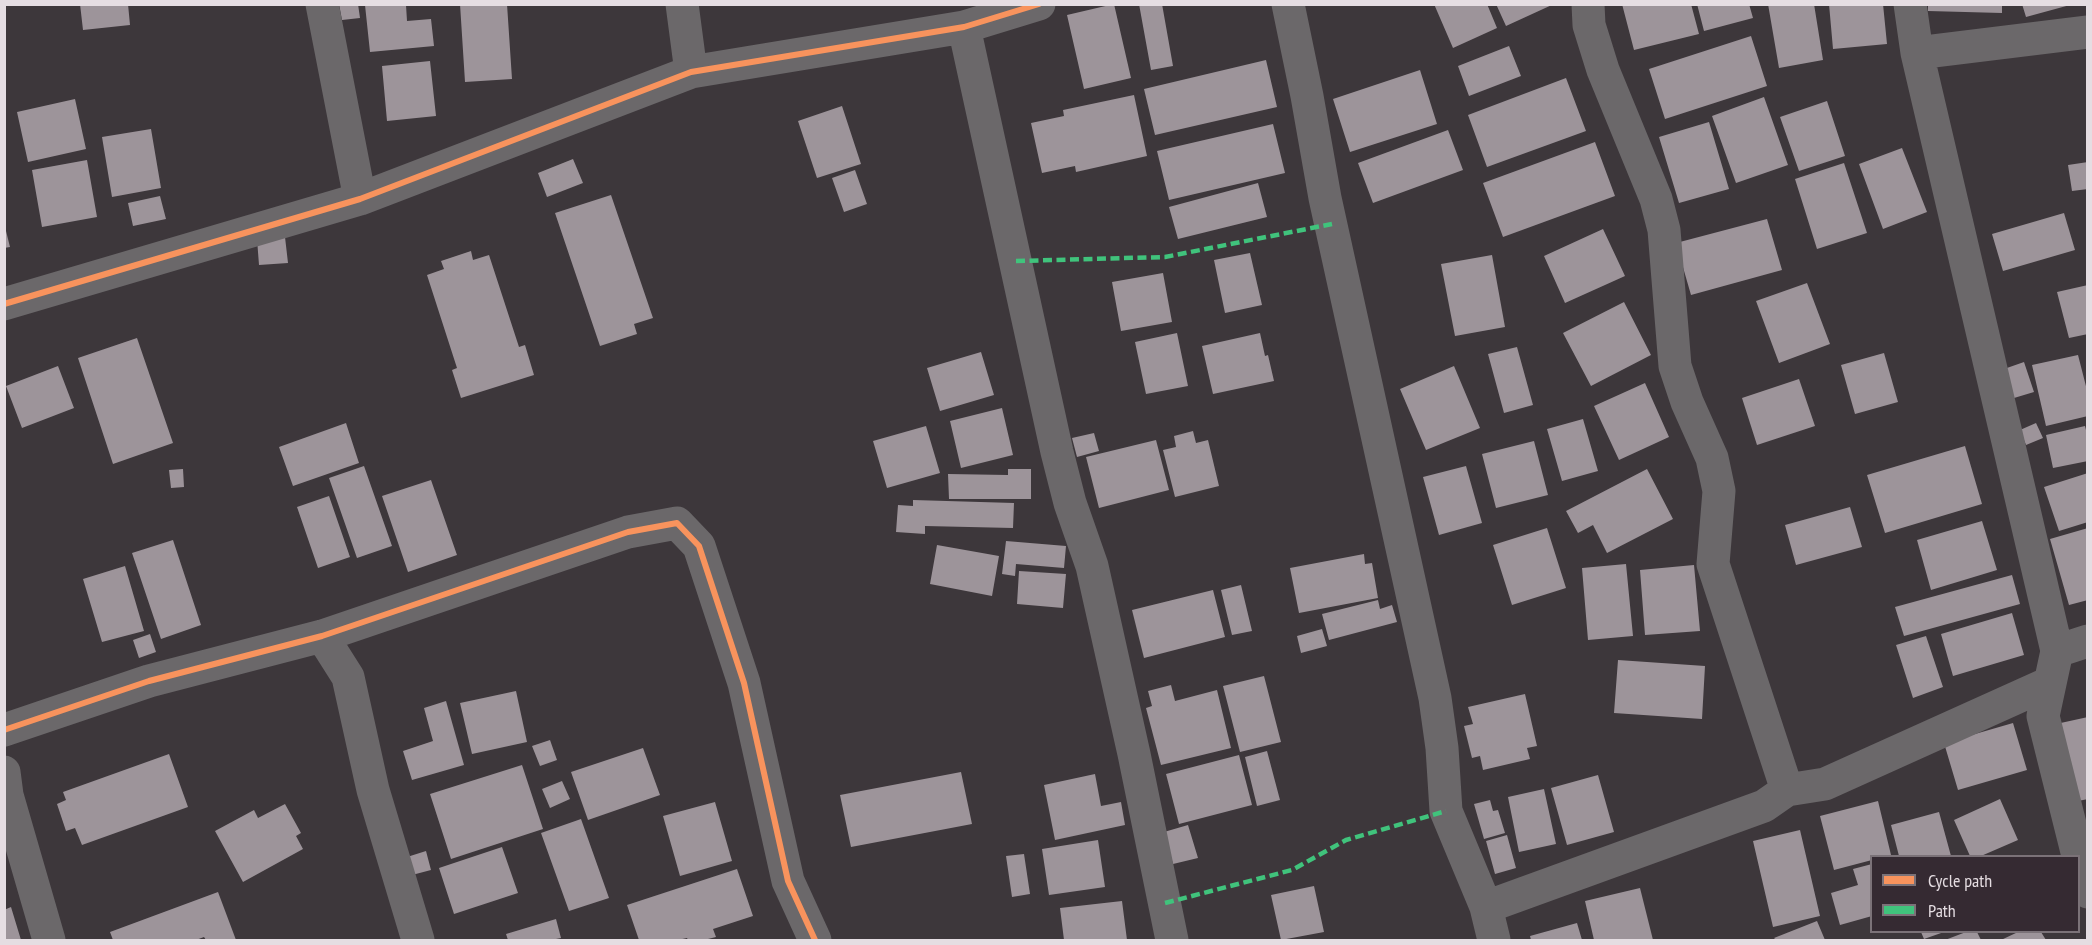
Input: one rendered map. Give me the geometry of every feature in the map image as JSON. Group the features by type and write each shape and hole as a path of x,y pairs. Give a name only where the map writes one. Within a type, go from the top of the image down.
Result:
{"street":[{"path":"322,4 360,199"},
{"path":"682,4 691,72"},
{"path":"4,303 360,199 691,72 964,27 1039,4"},
{"path":"1288,4 1325,198 1435,698 1442,748 1446,811 1486,907 1494,940"},
{"path":"1588,4 1589,25 1603,70 1656,200 1664,230 1675,366 1687,402 1712,458 1719,491 1713,564 1787,790"},
{"path":"1910,4 1917,53 2072,646 2049,682 2043,716 2078,855"},
{"path":"964,27 1057,452 1070,504 1092,566 1172,940"},
{"path":"1917,53 2088,32"},
{"path":"4,730 149,681 322,636 628,532 677,523 699,546 744,683 788,881 815,940"},
{"path":"322,636 348,677 373,790 418,940"},
{"path":"1486,907 1764,806 1787,790 1825,784 2049,682"},
{"path":"4,772 7,795 49,940"},
{"path":"2080,864 2088,892"}],"building":[{"path":"80,4 128,4 130,25 83,30"},
{"path":"339,4 358,4 360,18 342,20"},
{"path":"460,4 507,4 512,79 465,82"},
{"path":"1114,4 1131,78 1084,89 1067,15"},
{"path":"1139,4 1162,4 1173,66 1151,70"},
{"path":"1434,4 1487,4 1497,28 1453,48"},
{"path":"1496,4 1554,4 1506,26"},
{"path":"1622,4 1691,4 1699,34 1634,50"},
{"path":"1697,4 1749,4 1753,18 1704,31"},
{"path":"1768,4 1814,4 1823,60 1779,68"},
{"path":"1829,4 1883,4 1887,44 1833,49"},
{"path":"1928,4 2002,4 2002,13 1928,11"},
{"path":"2022,4 2070,4 2070,5 2026,17"},
{"path":"365,5 406,5 407,21 431,19 434,46 370,52"},
{"path":"1751,36 1767,86 1665,119 1649,69"},
{"path":"1509,46 1521,76 1469,96 1458,66"},
{"path":"1266,60 1277,107 1155,135 1144,89"},
{"path":"430,61 436,116 387,121 382,66"},
{"path":"1420,70 1437,124 1350,152 1333,99"},
{"path":"1566,78 1586,131 1487,167 1468,115"},
{"path":"1134,95 1147,156 1076,172 1075,166 1042,173 1031,123 1064,116 1063,110"},
{"path":"1764,97 1788,165 1736,183 1712,116"},
{"path":"75,99 86,149 28,162 17,112"},
{"path":"1827,101 1845,156 1799,171 1780,117"},
{"path":"842,106 861,164 817,178 798,121"},
{"path":"1709,122 1729,189 1679,203 1659,137"},
{"path":"1273,124 1285,173 1169,200 1157,151"},
{"path":"151,129 161,188 112,197 102,137"},
{"path":"1448,130 1463,170 1373,203 1358,163"},
{"path":"1595,142 1615,196 1503,237 1483,183"},
{"path":"1902,148 1927,212 1883,229 1859,164"},
{"path":"573,159 583,183 547,197 538,173"},
{"path":"87,160 97,217 42,227 32,170"},
{"path":"2088,162 2088,189 2072,191 2068,165"},
{"path":"1844,163 1867,233 1817,249 1795,179"},
{"path":"855,170 867,204 844,212 832,178"},
{"path":"1258,183 1267,217 1178,239 1169,207"},
{"path":"611,195 653,318 634,324 637,334 600,346 555,213"},
{"path":"160,196 166,219 133,226 128,203"},
{"path":"2064,213 2075,250 2003,271 1992,234"},
{"path":"1767,219 1782,270 1691,295 1676,243"},
{"path":"4,223 10,247 4,248"},
{"path":"1603,229 1625,276 1565,303 1544,256"},
{"path":"285,237 288,263 259,265 257,239"},
{"path":"471,251 473,260 489,255 519,347 525,345 534,375 461,398 452,370 457,368 427,275 444,269 441,261"},
{"path":"1250,253 1262,305 1225,313 1214,260"},
{"path":"1492,255 1505,327 1455,336 1441,264"},
{"path":"1163,273 1172,322 1121,331 1112,282"},
{"path":"1807,283 1830,344 1779,363 1756,301"},
{"path":"2088,285 2088,334 2069,338 2057,292"},
{"path":"1624,302 1651,355 1591,386 1563,333"},
{"path":"1177,333 1188,386 1146,394 1135,342"},
{"path":"1260,333 1274,381 1213,394 1202,346"},
{"path":"137,338 173,443 113,464 78,358"},
{"path":"1517,347 1533,405 1504,413 1488,354"},
{"path":"981,352 994,395 940,411 927,368"},
{"path":"1884,353 1898,402 1855,414 1841,365"},
{"path":"2078,355 2088,394 2088,416 2046,426 2032,365"},
{"path":"2024,362 2034,392 2014,398 2004,369"},
{"path":"58,366 74,408 22,428 6,386"},
{"path":"1454,366 1480,428 1426,450 1400,389"},
{"path":"1799,379 1815,426 1757,445 1742,398"},
{"path":"1645,383 1669,437 1619,460 1594,406"},
{"path":"1002,408 1013,455 961,468 950,421"},
{"path":"1583,419 1598,471 1562,481 1547,429"},
{"path":"346,423 359,463 293,486 279,447"},
{"path":"2036,423 2043,438 2026,445 2020,430"},
{"path":"926,426 940,473 887,488 873,441"},
{"path":"2085,426 2088,438 2088,461 2053,468 2046,435"},
{"path":"1193,431 1196,443 1208,440 1219,486 1175,497 1163,450 1176,447 1174,436"},
{"path":"1094,433 1099,451 1077,457 1072,438"},
{"path":"1156,440 1169,490 1099,508 1086,457"},
{"path":"1534,441 1548,495 1496,508 1482,454"},
{"path":"1965,446 1982,504 1885,533 1867,475"},
{"path":"364,466 392,546 357,558 329,478"},
{"path":"1466,466 1482,523 1439,535 1423,477"},
{"path":"183,469 184,487 171,488 169,470"},
{"path":"1008,469 1031,469 1031,499 949,499 948,474 1008,475"},
{"path":"1647,469 1673,519 1607,553 1593,525 1578,533 1566,511"},
{"path":"2088,473 2088,522 2059,531 2044,487"},
{"path":"431,480 457,555 408,572 382,496"},
{"path":"329,496 350,557 318,568 297,507"},
{"path":"913,500 1014,503 1013,528 925,526 925,534 896,532 898,505 913,506"},
{"path":"1850,507 1862,547 1796,565 1785,525"},
{"path":"1982,521 1997,570 1931,590 1917,540"},
{"path":"1547,528 1566,588 1512,605 1493,545"},
{"path":"2088,528 2088,600 2069,605 2050,539"},
{"path":"173,540 201,625 161,639 132,553"},
{"path":"1006,541 1066,546 1064,568 1016,564 1015,576 1002,574"},
{"path":"937,545 999,556 992,596 930,584"},
{"path":"1364,554 1365,564 1372,563 1378,598 1299,613 1290,568"},
{"path":"1626,564 1633,636 1588,640 1582,568"},
{"path":"1694,565 1700,631 1645,635 1640,570"},
{"path":"125,566 144,631 102,642 83,579"},
{"path":"1019,571 1066,574 1063,608 1017,604"},
{"path":"2012,575 2020,604 1904,636 1895,607"},
{"path":"1241,585 1252,631 1232,635 1221,590"},
{"path":"1213,590 1225,637 1144,658 1132,610"},
{"path":"1378,600 1380,609 1392,605 1397,622 1329,640 1322,614"},
{"path":"2012,613 2024,655 1953,676 1941,634"},
{"path":"1322,629 1327,646 1301,653 1297,636"},
{"path":"150,634 156,652 139,658 133,640"},
{"path":"1926,636 1943,687 1913,698 1896,645"},
{"path":"1618,660 1705,666 1702,719 1614,713"},
{"path":"1264,676 1281,742 1240,752 1223,686"},
{"path":"1171,685 1175,701 1217,690 1231,748 1161,765 1146,708 1152,706 1148,691"},
{"path":"516,691 527,742 472,754 460,703"},
{"path":"1525,694 1537,746 1527,748 1530,759 1483,770 1480,756 1472,758 1464,726 1473,724 1468,707"},
{"path":"446,701 464,765 412,780 403,751 433,741 424,708"},
{"path":"2088,717 2088,799 2073,802 2056,724"},
{"path":"2013,723 2027,770 1958,790 1944,743"},
{"path":"550,740 557,760 540,766 532,746"},
{"path":"643,748 660,795 588,820 571,772"},
{"path":"1267,751 1280,800 1257,806 1245,757"},
{"path":"169,754 188,807 82,845 75,828 66,831 57,804 66,800 63,792"},
{"path":"1239,755 1252,805 1179,824 1166,774"},
{"path":"522,765 543,829 451,859 430,794"},
{"path":"961,772 972,824 851,847 840,795"},
{"path":"1095,774 1101,806 1121,802 1125,825 1055,840 1044,785"},
{"path":"1598,775 1614,832 1567,845 1551,788"},
{"path":"562,781 570,799 550,808 542,789"},
{"path":"1544,789 1556,844 1519,852 1508,797"},
{"path":"2000,799 2018,840 1983,855 1970,855 1954,820"},
{"path":"1490,800 1493,811 1498,810 1505,833 1484,839 1474,804"},
{"path":"1878,801 1891,855 1870,855 1870,861 1834,870 1820,816"},
{"path":"715,802 732,861 680,876 663,816"},
{"path":"285,804 301,833 296,836 303,849 243,882 215,831 254,810 258,818"},
{"path":"1939,812 1951,855 1899,855 1891,825"},
{"path":"581,819 609,898 569,911 541,833"},
{"path":"1188,825 1198,858 1173,864 1164,832"},
{"path":"1800,830 1820,916 1773,927 1753,841"},
{"path":"1507,835 1516,868 1495,874 1486,841"},
{"path":"1098,840 1105,887 1049,895 1042,849"},
{"path":"502,847 518,893 454,914 439,868"},
{"path":"426,851 431,870 412,875 407,857"},
{"path":"1024,854 1030,894 1012,897 1006,856"},
{"path":"1870,865 1870,917 1840,925 1831,893 1858,885 1853,869"},
{"path":"737,869 753,916 713,929 716,937 704,940 688,940 687,938 639,940 627,905"},
{"path":"1314,886 1324,932 1281,940 1271,895"},
{"path":"1640,888 1653,940 1594,940 1585,901"},
{"path":"218,892 236,940 206,940 204,937 196,940 113,940 110,932"},
{"path":"1122,901 1127,940 1064,940 1060,908"},
{"path":"11,907 21,940 4,940 4,910"},
{"path":"556,919 561,938 508,940 506,934"},
{"path":"1817,921 1825,940 1776,940 1774,938"},
{"path":"1577,923 1582,940 1531,940 1530,936"},
{"path":"1921,933 1941,933 1924,939"},
{"path":"1963,933 1978,933 1981,940 1945,940"},
{"path":"2016,933 2042,933 2046,940 2001,940"}],"marked path":[{"path":"1016,261 1165,257 1332,224"},
{"path":"1165,903 1292,870 1346,840 1446,811"}],"cycle path":[{"path":"4,304 360,199 691,72 964,27 1039,4"},
{"path":"4,730 149,681 322,636 628,532 677,523 699,546 744,683 788,881 815,940"}]}
